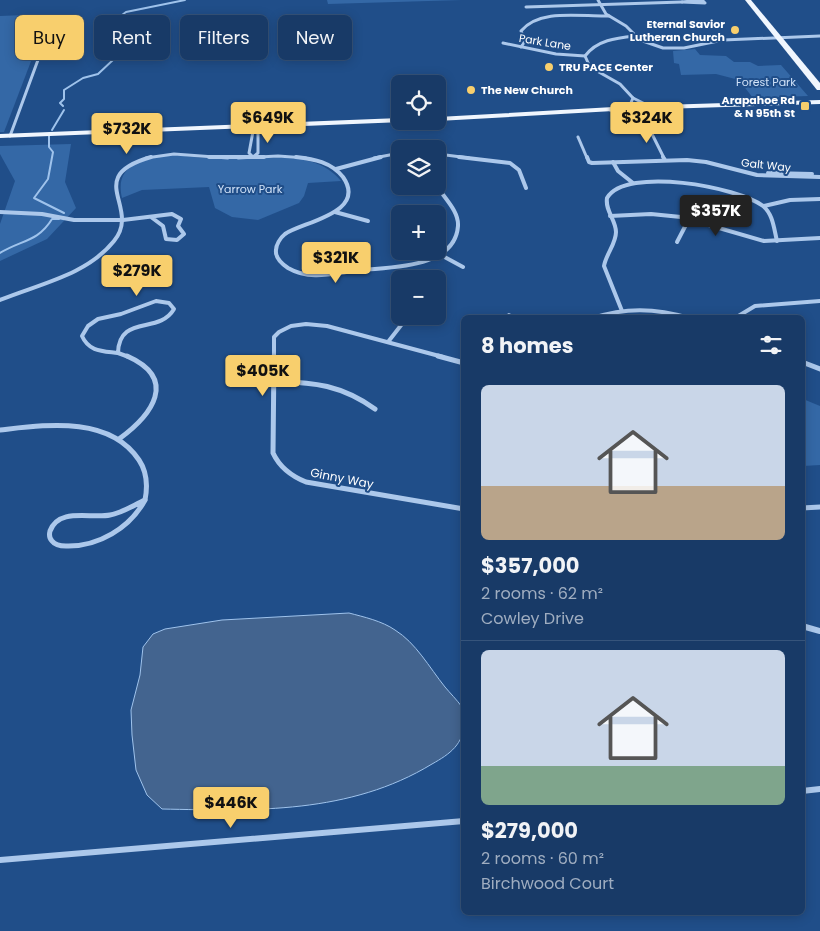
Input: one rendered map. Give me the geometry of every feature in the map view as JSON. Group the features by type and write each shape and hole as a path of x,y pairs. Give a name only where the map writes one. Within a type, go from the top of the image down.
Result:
{"main road":[{"path":"748,0 820,88"},
{"path":"446,119 604,109 637,105 676,107 820,102"},
{"path":"0,136 391,120"}],"street":[{"path":"598,0 610,16 626,26 640,40 654,46 676,49 723,40 820,36"},
{"path":"526,7 702,0 705,3 689,4 682,2"},
{"path":"521,47 525,41 521,31 523,26 533,21 556,17 610,16"},
{"path":"635,36 617,38 600,43 585,56 590,66 596,72 626,88 634,98 640,116"},
{"name":"Park Lane","path":"503,43 556,54 585,56"},
{"path":"10,136 38,60"},
{"path":"604,109 632,104 634,98"},
{"path":"645,120 646,115 651,112 676,107"},
{"path":"604,109 640,116 645,120 665,160"},
{"path":"253,157 249,153 250,134 254,126"},
{"path":"253,157 258,153 258,134 254,126"},
{"name":"Galt Way","path":"578,138 590,163 690,160 757,175 820,176"},
{"path":"0,300 87,264 99,256 113,242 121,229 123,220 114,183 120,172 130,164 154,155 168,154 222,158 297,156 318,161 336,169 344,177 348,190 346,198 336,212 284,235 275,250 280,262 295,271 319,276 402,267 425,260"},
{"path":"336,169 391,155"},
{"path":"446,155 510,163 519,170 526,188"},
{"path":"616,162 618,171 633,183"},
{"path":"622,311 604,266 604,261 616,238 615,228 606,204 610,194 633,183 662,181 736,193 754,200 764,206 772,218 777,241"},
{"path":"443,195 456,215 458,222 456,236 446,248"},
{"path":"764,206 790,200 820,199"},
{"path":"0,212 42,214 74,220 123,220 151,217 177,215 181,218 178,226 184,234 175,241 166,239 163,226 151,217"},
{"path":"336,212 368,221"},
{"path":"610,216 651,214 689,219 752,239 777,241 820,238"},
{"path":"677,242 689,219"},
{"path":"446,258 463,267"},
{"path":"118,353 118,342 125,332 142,325 166,320 172,316 174,309 171,304 163,301 153,301 130,311 102,317 92,322 82,336 84,342 90,348 118,353 136,361 148,370 156,382 156,398 149,412 139,424 119,439"},
{"path":"739,315 755,306 820,301"},
{"path":"605,315 622,311 662,311 677,315"},
{"name":"Ginny Way","path":"461,363 327,326 301,325 283,328 274,337 273,453 283,469 294,477 315,483 461,508"},
{"path":"388,342 401,325"},
{"path":"805,363 820,369"},
{"path":"274,382 300,381 337,387 360,397 374,409"},
{"path":"0,430 54,425 78,426 98,431 119,439 136,454 148,476 146,499 139,513 123,528 104,538 81,545 63,547 54,544 50,539 50,532 54,524 62,518 114,515 146,499"},
{"path":"805,508 820,507"},
{"path":"805,627 820,631"},
{"path":"805,791 820,790"},
{"path":"0,860 461,821"}],"green space":[{"path":"327,0 462,0 328,4"},
{"path":"15,15 15,60 31,60 4,132 0,132 0,16"},
{"name":"Forest Park","path":"695,49 700,55 726,56 734,62 750,62 758,66 781,65 808,96 753,98 739,80 716,74 681,75 679,64 674,63 673,51"},
{"path":"71,144 65,182 76,208 47,239 0,261 0,224 15,181 0,154 0,146"},
{"name":"Yarrow Park","path":"170,155 221,159 289,158 304,160 318,164 330,171 341,181 308,183 304,196 299,203 258,220 232,217 215,208 209,187 142,190 122,198 122,178 127,171 141,162"},
{"path":"805,400 820,406 820,465 805,466"}],"shaded area":[{"path":"349,613 384,624 403,635 416,648 461,706 461,738 459,742 445,756 401,780 335,801 267,809 162,809 147,795 136,770 131,710 140,675 143,647 153,634 165,629 222,620"}],"waterway":[{"path":"63,106 60,103 64,99 64,90 83,78 98,74 114,59 113,50 127,34 118,18 126,12 185,0"},
{"path":"52,130 64,110"},
{"path":"49,136 49,147 53,152 48,179 34,198 64,213"},
{"path":"0,253 29,240 47,227 52,219 59,219"}],"place":[{"name":"Eternal Savior Lutheran Church","path":"735,30"},
{"name":"TRU PACE Center","path":"549,67"},
{"name":"The New Church","path":"471,90"},
{"name":"Arapahoe Rd & N 95th St","path":"805,106"}]}
